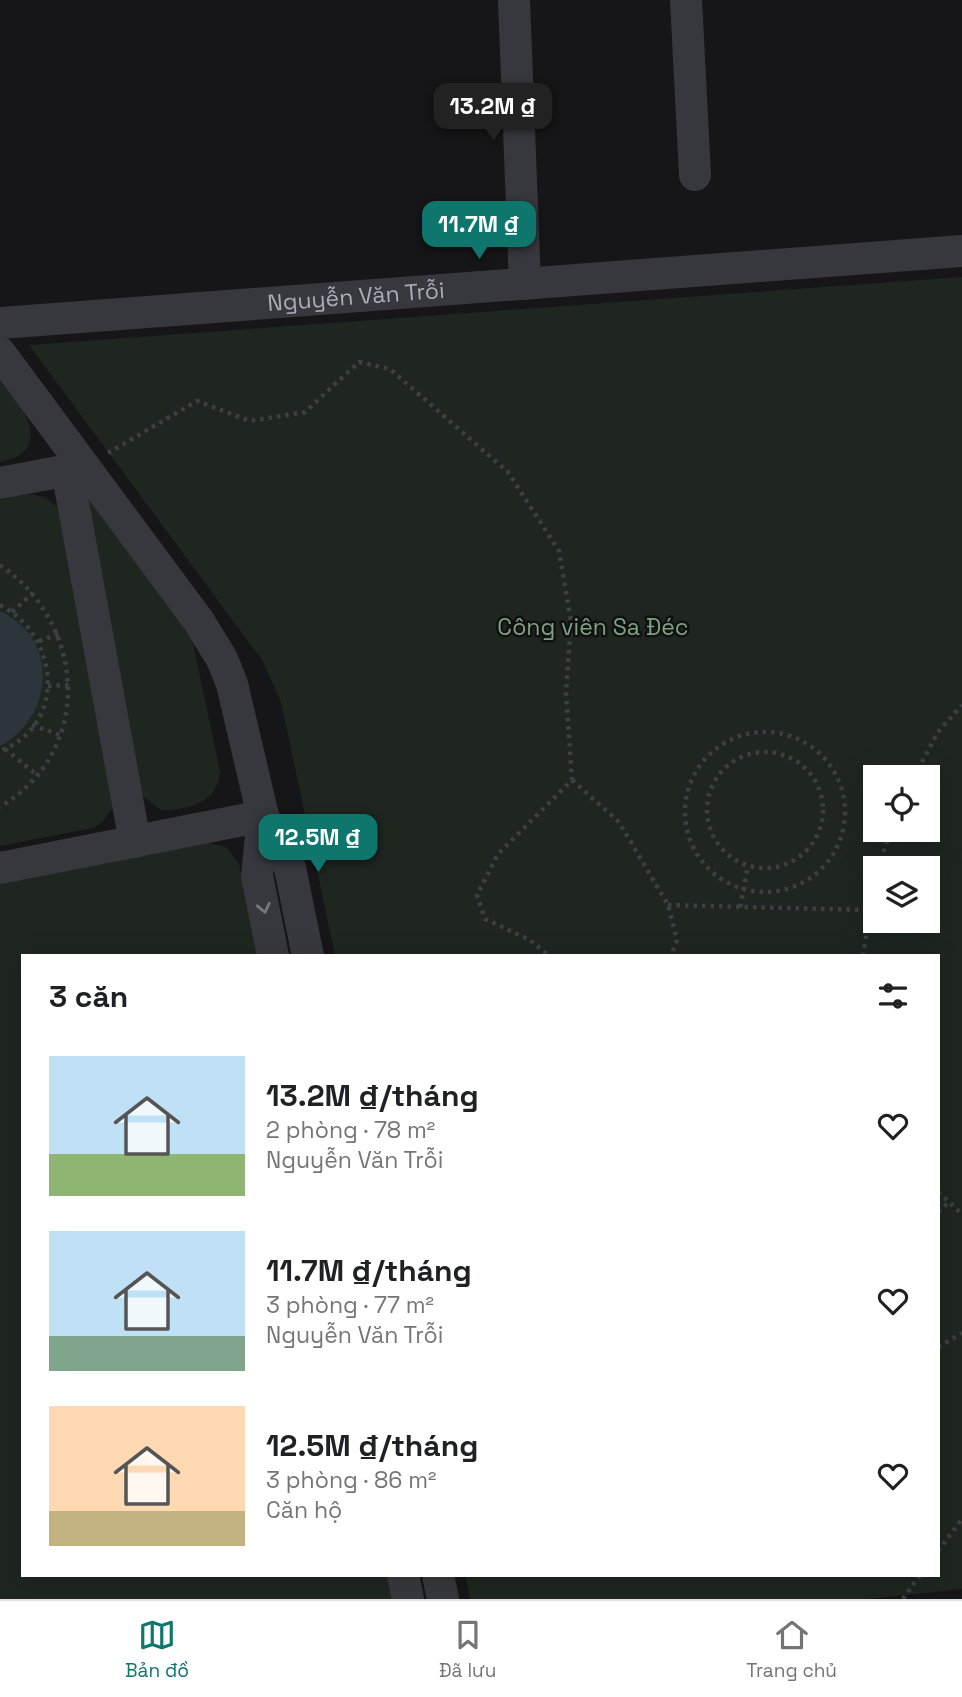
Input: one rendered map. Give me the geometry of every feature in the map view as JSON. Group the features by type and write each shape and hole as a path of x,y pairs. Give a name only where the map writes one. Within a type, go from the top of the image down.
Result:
{"street":[{"path":"514,0 525,284"},
{"path":"686,0 695,175"},
{"name":"Nguyễn Văn Trỗi","path":"0,323 962,251"},
{"path":"0,353 75,468 198,620 222,659 240,709 262,816 257,876 274,954"},
{"path":"0,483 75,468"},
{"path":"75,468 135,842"},
{"path":"0,868 262,816"},
{"path":"262,816 290,868 308,954"},
{"path":"403,1577 408,1599"},
{"path":"438,1577 443,1599"}],"path":[{"path":"75,468 197,401 250,421 305,412 359,362 390,369 508,472 559,551 571,621 566,693 572,780 619,822 668,905 677,940 672,954"},
{"path":"0,565 33,593 51,616 59,634 69,685 60,734 37,775 1,804"},
{"path":"12,612 33,593"},
{"path":"0,606 23,620 38,641 47,666 46,700 32,725 3,750 37,775"},
{"path":"38,641 59,634"},
{"path":"48,686 69,685"},
{"path":"920,765 938,732 962,705"},
{"path":"32,725 60,734"},
{"path":"770,732 797,738 820,753 836,775 844,802 843,830 832,855 813,876 788,889 761,892 744,889 716,876 699,859 688,837 684,814 688,789 698,767 718,747 742,735 770,732"},
{"path":"757,752 777,752 794,759 814,779 823,805 822,824 814,842 801,856 785,865 766,869 748,866 730,858 716,843 708,825 706,805 711,786 722,770 738,757 757,752"},
{"path":"548,954 530,940 485,919 477,895 498,854 572,780"},
{"path":"740,907 748,866"},
{"path":"668,905 863,911"},
{"path":"863,954 866,933"},
{"path":"940,1194 962,1214"},
{"path":"940,1210 948,1202"},
{"path":"940,1347 962,1333"},
{"path":"940,1548 962,1519"},
{"path":"902,1599 918,1577"}],"green space":[{"name":"Công viên Sa Đéc","path":"962,277 962,1589 867,1599 470,1599 465,1577 940,1577 940,954 335,954 281,702 262,660 29,345"},
{"path":"0,373 23,411 31,436 27,447 18,456 0,462"},
{"path":"29,494 44,497 60,509 114,806 102,822 93,828 0,846 0,500"},
{"path":"89,498 187,626 192,639 220,771 214,790 208,797 191,806 161,810 141,795 81,501"},
{"path":"204,842 226,847 239,864 258,954 21,954 21,1577 389,1577 394,1599 0,1599 0,884"}],"shaded area":[{"path":"0,611 19,624 33,640 41,658 43,678 40,698 31,717 18,733 0,746"}]}
